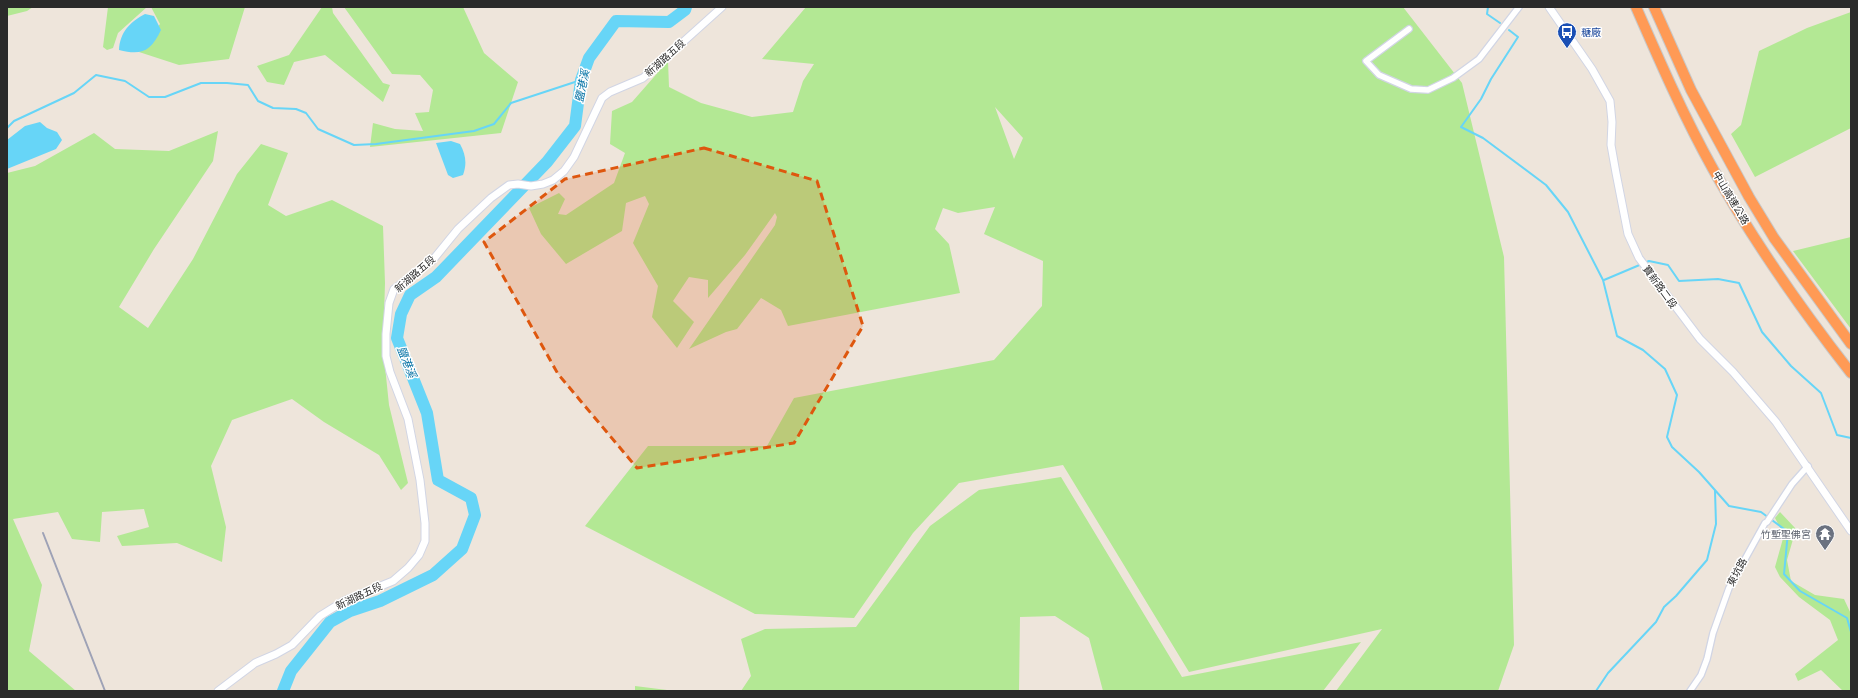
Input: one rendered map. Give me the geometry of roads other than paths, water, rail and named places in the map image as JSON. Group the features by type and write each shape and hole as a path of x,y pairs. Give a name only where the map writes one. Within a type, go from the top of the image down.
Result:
{"highway":[{"name":"中山高速公路","path":"1636,7 1713,170 1773,264 1851,373"},
{"name":"中山高速公路","path":"1654,7 1692,90 1749,197 1774,238 1851,344"}],"street":[{"name":"新湖路五段","path":"218,691 255,663 292,645 320,616 344,601 393,581 408,568 419,555 425,540 425,523 420,480 408,419 390,372 386,356 389,303 394,289 432,261 458,230 491,198 509,185 518,184 531,186 543,184 552,180 564,170 574,157 602,98 610,92 643,78 722,7"},
{"path":"1409,29 1366,61 1379,75 1411,89 1428,90 1453,78 1479,59 1519,7"},
{"name":"寶新路二段","path":"1549,7 1592,69 1610,101 1612,122 1611,145 1616,173 1628,234 1639,258 1700,340 1733,372 1776,422 1851,530"},
{"name":"東坑路","path":"1690,691 1701,675 1713,633 1729,588 1751,546 1792,484 1808,466"}],"water":[{"path":"145,14 154,16 161,30 153,43 145,50 140,52 127,52 119,50 121,38 127,28 135,20"},
{"path":"40,122 47,128 57,132 62,140 56,149 7,169 7,140 25,126"},
{"path":"451,141 460,144 464,152 465,160 463,175 453,178 448,175 436,143"}],"waterway":[{"name":"鹽港溪","path":"283,691 291,671 330,622 350,611 380,601 433,575 462,549 475,515 471,498 438,480 427,413 397,338 401,314 410,295 436,277 547,162 575,126 581,80 589,58 616,21 669,22 685,10 686,7"},
{"path":"1488,7 1487,14 1500,23"},
{"path":"1509,30 1518,37 1491,79 1481,99 1461,127 1483,138 1546,185 1568,212 1603,280 1617,336 1643,350 1665,369 1677,395 1667,437 1672,447 1699,472 1729,506 1761,512 1788,532 1784,574 1800,591 1847,618 1851,632"},
{"path":"7,128 14,121 74,93 96,75 125,81 149,97 165,97 201,83 248,85 258,101 273,108 296,109 306,113 318,129 354,145 376,144 474,131 494,124 511,103 581,80"},
{"path":"1604,280 1649,261 1668,265 1679,281 1718,279 1739,283 1762,332 1791,366 1821,393 1837,435 1851,438"},
{"path":"1596,691 1608,673 1656,622 1664,607 1676,596 1707,560 1716,524 1715,491"}],"railway":[{"path":"43,533 105,691"}],"place":[{"name":"糖廠","path":"1567,49"},
{"name":"竹塹聖佛宮","path":"1825,551"}]}
